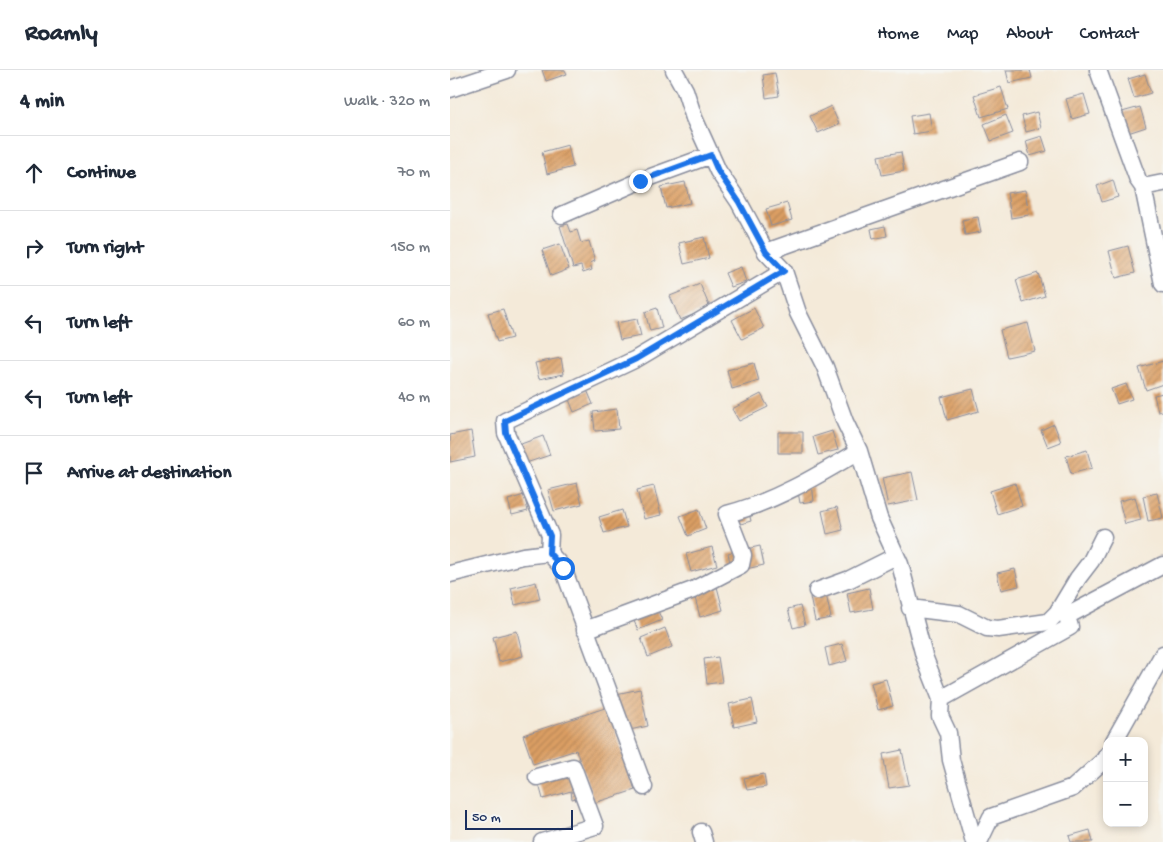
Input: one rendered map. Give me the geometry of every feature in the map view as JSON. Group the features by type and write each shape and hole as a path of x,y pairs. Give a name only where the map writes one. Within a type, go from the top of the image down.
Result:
{"street":[{"path":"450,89 507,70"},
{"path":"674,70 685,90 694,118 718,171 739,202 766,252 784,271 798,313 825,367 845,422 859,451 879,518 905,581 910,608 924,656 941,699 940,716 948,733 951,760 974,842"},
{"path":"1098,70 1138,180 1143,187 1163,284"},
{"path":"562,215 640,181 711,155"},
{"path":"766,252 1020,162"},
{"path":"1143,187 1163,183"},
{"path":"644,787 563,568 549,553 550,536 506,433 505,421 636,359 784,271"},
{"path":"585,630 693,590 740,565 743,555 727,514 748,508 811,479 859,451"},
{"path":"910,608 959,614 987,628 998,629 1048,622 1057,613 1078,578 1091,561 1104,537"},
{"path":"450,574 523,556 549,553"},
{"path":"817,591 850,579 896,556"},
{"path":"941,699 1070,627 1067,616 1163,565"},
{"path":"1116,737 1163,654"},
{"path":"979,842 992,817 1073,788 1103,761"},
{"path":"537,777 573,767 595,826 542,842"}],"building":[{"path":"542,70 565,70 567,74 546,81"},
{"path":"1006,70 1030,70 1032,78 1009,83"},
{"path":"775,73 779,96 766,98 763,75"},
{"path":"1145,74 1151,93 1134,98 1128,79"},
{"path":"1001,87 1008,109 981,117 974,95"},
{"path":"1084,94 1090,114 1072,119 1066,99"},
{"path":"831,106 839,124 818,133 810,116"},
{"path":"1140,107 1146,127 1128,133 1122,112"},
{"path":"1037,112 1041,128 1026,132 1022,116"},
{"path":"929,113 932,131 913,134 910,116"},
{"path":"1006,115 1013,133 991,141 984,124"},
{"path":"1042,136 1047,151 1030,156 1026,141"},
{"path":"568,145 573,167 547,174 542,152"},
{"path":"901,152 904,171 882,175 878,156"},
{"path":"1113,180 1118,197 1102,202 1097,186"},
{"path":"685,182 690,203 666,208 661,187"},
{"path":"1025,190 1029,215 1011,218 1007,193"},
{"path":"787,203 792,220 771,226 766,209"},
{"path":"978,217 981,232 965,235 962,220"},
{"path":"568,224 571,232 577,230 581,243 589,241 595,261 590,263 592,270 583,273 581,266 573,268 560,226"},
{"path":"885,226 887,236 873,239 871,229"},
{"path":"704,237 709,258 684,264 679,243"},
{"path":"560,244 569,269 551,276 542,250"},
{"path":"1128,246 1135,273 1116,278 1109,251"},
{"path":"741,267 746,282 731,287 725,273"},
{"path":"1038,273 1045,296 1023,303 1016,280"},
{"path":"700,284 710,308 680,320 670,296"},
{"path":"657,308 662,328 650,331 645,312"},
{"path":"754,308 764,328 742,339 732,320"},
{"path":"503,309 512,338 497,342 488,313"},
{"path":"637,319 641,336 620,340 616,323"},
{"path":"1028,323 1035,351 1007,357 1000,330"},
{"path":"561,358 564,374 539,379 535,363"},
{"path":"1163,361 1163,384 1146,390 1139,368"},
{"path":"754,363 759,381 732,389 727,370"},
{"path":"1126,384 1132,399 1117,404 1111,389"},
{"path":"973,389 979,411 947,420 941,397"},
{"path":"587,390 593,404 574,412 568,397"},
{"path":"1163,393 1163,411 1158,412 1154,395"},
{"path":"761,394 768,407 739,421 732,409"},
{"path":"617,409 619,429 595,431 593,412"},
{"path":"1054,424 1061,442 1048,447 1041,430"},
{"path":"471,431 475,457 450,462 450,435"},
{"path":"832,431 838,450 818,455 813,437"},
{"path":"778,432 803,432 803,453 778,453"},
{"path":"543,436 550,455 526,463 521,444"},
{"path":"1087,450 1092,468 1071,474 1066,456"},
{"path":"912,472 918,500 888,506 882,478"},
{"path":"577,483 582,504 554,511 548,490"},
{"path":"1015,483 1022,506 997,514 990,491"},
{"path":"812,484 814,501 800,503 797,486"},
{"path":"654,486 661,515 644,519 637,490"},
{"path":"1157,493 1163,518 1148,521 1143,496"},
{"path":"524,495 528,511 512,515 508,500"},
{"path":"1135,497 1141,520 1125,524 1119,501"},
{"path":"837,507 843,530 827,534 822,511"},
{"path":"748,508 751,521 730,527"},
{"path":"699,509 706,529 688,536 680,516"},
{"path":"622,510 627,527 604,533 599,517"},
{"path":"760,546 764,565 732,572 728,553"},
{"path":"712,547 717,565 691,572 686,554"},
{"path":"1015,569 1019,586 1001,590 997,573"},
{"path":"536,582 540,599 515,605 511,588"},
{"path":"716,583 723,610 700,617 693,590"},
{"path":"869,588 873,609 851,613 847,593"},
{"path":"826,594 831,618 815,621 810,597"},
{"path":"653,600 662,620 638,630 629,610"},
{"path":"800,606 805,625 793,628 788,609"},
{"path":"665,628 672,647 648,657 641,638"},
{"path":"517,631 523,656 499,662 493,637"},
{"path":"842,644 847,661 829,666 825,648"},
{"path":"718,657 722,682 707,684 704,659"},
{"path":"886,679 893,706 878,710 871,683"},
{"path":"640,689 648,726 625,731 611,695"},
{"path":"752,699 757,722 734,727 729,704"},
{"path":"608,707 635,790 594,803 576,750 533,764 523,735"},
{"path":"902,750 909,785 889,788 883,754"},
{"path":"573,767 581,797 572,799 571,791 543,799 537,777"},
{"path":"764,774 766,787 747,790 744,778"},
{"path":"1090,830 1093,842 1071,842 1069,836"}],"route":[{"path":"563,568 549,553 550,536 506,433 505,421 636,359 784,271 766,252 739,202 718,171 711,155 640,181"}]}
